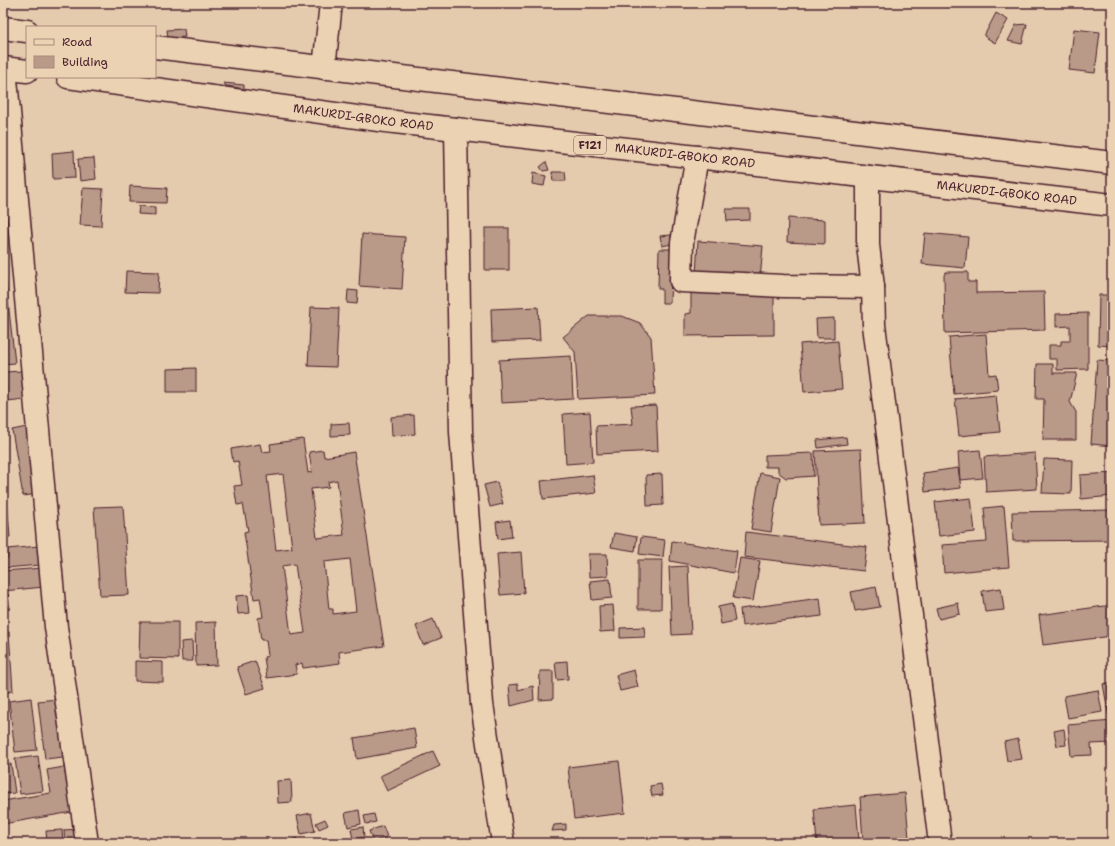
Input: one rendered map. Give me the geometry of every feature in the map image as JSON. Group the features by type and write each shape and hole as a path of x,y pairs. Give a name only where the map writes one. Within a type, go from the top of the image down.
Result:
{"street":[{"path":"324,68 331,3"},
{"path":"3,28 26,31"},
{"path":"156,47 1112,163"},
{"path":"26,71 4,68 56,627 87,843"},
{"name":"MAKURDI-GBOKO ROAD","path":"75,78 456,129 1112,205"},
{"path":"456,129 462,447 482,704 503,843"},
{"path":"697,157 682,244 681,281 783,286 873,287"},
{"path":"868,177 868,245 873,287 874,325 940,843"}],"building":[{"path":"996,13 1008,20 995,43 984,36"},
{"path":"1027,24 1022,44 1008,41 1016,25"},
{"path":"184,29 185,37 168,38 167,30"},
{"path":"1074,29 1100,32 1095,73 1069,70"},
{"path":"223,83 244,85 244,89 226,86"},
{"path":"74,151 75,178 53,179 52,153"},
{"path":"94,158 96,179 80,181 78,159"},
{"path":"546,162 549,170 543,171 540,167"},
{"path":"552,172 565,172 566,181 553,181"},
{"path":"533,173 546,176 544,186 532,184"},
{"path":"130,186 167,188 166,203 129,202"},
{"path":"83,188 103,189 101,226 80,225"},
{"path":"139,206 155,207 155,215 138,214"},
{"path":"726,209 750,209 750,220 727,221"},
{"path":"788,218 825,220 825,244 787,242"},
{"path":"485,228 509,228 509,270 485,270"},
{"path":"925,233 968,237 965,268 922,264"},
{"path":"362,234 405,237 402,289 359,286"},
{"path":"671,235 672,244 662,246 660,236"},
{"path":"698,241 763,246 760,280 696,275"},
{"path":"659,249 672,249 670,303 662,303 662,289 658,289"},
{"path":"3,257 15,363 3,364"},
{"path":"126,271 159,272 158,293 125,292"},
{"path":"946,272 968,272 968,282 976,282 976,293 1044,292 1045,330 945,333 944,275"},
{"path":"348,290 358,291 357,304 347,303"},
{"path":"774,290 774,335 685,336 685,314 691,313 691,291"},
{"path":"1099,295 1112,295 1112,346 1098,345"},
{"path":"311,307 339,308 336,367 308,366"},
{"path":"538,307 540,340 492,342 491,309"},
{"path":"1088,313 1088,369 1057,370 1057,359 1049,359 1049,345 1061,345 1061,341 1070,341 1070,326 1056,327 1056,314"},
{"path":"589,316 622,316 640,323 651,337 655,395 578,399 575,352 563,337"},
{"path":"834,318 834,338 817,338 816,319"},
{"path":"986,334 989,375 996,374 998,390 954,394 949,337"},
{"path":"838,341 842,389 804,392 800,344"},
{"path":"571,356 573,399 501,403 499,360"},
{"path":"1097,360 1112,361 1112,446 1091,444"},
{"path":"1037,364 1053,364 1053,373 1077,373 1070,402 1076,412 1076,440 1043,440 1044,399 1036,399"},
{"path":"196,368 196,392 167,392 167,369"},
{"path":"22,371 25,399 7,401 5,372"},
{"path":"996,395 1000,432 959,436 955,399"},
{"path":"656,405 658,451 597,454 596,426 633,424 631,406"},
{"path":"590,412 593,462 566,464 563,414"},
{"path":"414,415 415,434 392,436 391,417"},
{"path":"349,423 350,435 331,436 331,424"},
{"path":"27,427 38,494 23,496 12,430"},
{"path":"846,437 847,444 818,448 817,440"},
{"path":"303,439 308,473 312,472 309,452 323,450 324,457 354,452 384,646 339,652 340,663 303,668 302,663 295,665 297,674 267,678 264,657 268,656 266,640 261,640 258,618 263,617 260,598 254,599 244,532 248,531 243,504 237,505 234,486 242,485 238,461 233,462 231,449 260,444 262,452 271,451 270,444","holes":["283,474 292,548 276,550 267,476","337,480 344,535 317,538 311,489 329,487 328,482","350,559 356,611 333,614 333,609 329,609 324,562","295,564 305,633 291,635 282,566"]},
{"path":"861,449 865,523 819,525 815,451"},
{"path":"980,450 983,478 960,480 958,452"},
{"path":"813,453 814,476 786,478 778,472 778,467 765,467 765,455"},
{"path":"1035,453 1037,489 986,492 984,457"},
{"path":"1044,459 1072,460 1071,494 1042,493"},
{"path":"958,468 961,488 925,492 923,473"},
{"path":"760,473 780,477 771,532 751,529"},
{"path":"1112,473 1112,496 1081,499 1080,475"},
{"path":"662,474 663,505 647,506 646,475"},
{"path":"593,475 596,493 543,499 541,481"},
{"path":"5,476 10,537 3,537 3,477"},
{"path":"497,482 503,504 490,507 484,485"},
{"path":"971,498 975,532 939,536 935,502"},
{"path":"123,506 129,595 100,596 94,507"},
{"path":"1004,506 1009,567 944,573 942,545 987,542 984,508"},
{"path":"1112,510 1112,540 1013,541 1012,512"},
{"path":"510,520 512,537 498,539 496,522"},
{"path":"746,532 867,547 864,571 744,557"},
{"path":"614,533 637,537 635,551 611,547"},
{"path":"641,537 665,540 663,557 639,554"},
{"path":"672,541 737,551 734,573 670,561"},
{"path":"39,546 40,565 5,568 5,558 8,558 7,549"},
{"path":"521,552 524,593 500,595 497,554"},
{"path":"588,554 607,554 608,576 589,577"},
{"path":"740,558 760,561 753,601 733,598"},
{"path":"638,560 662,560 661,609 638,609"},
{"path":"688,566 691,634 672,635 669,567"},
{"path":"43,568 44,587 3,591 3,571"},
{"path":"610,579 612,598 592,600 590,581"},
{"path":"876,587 880,607 855,611 851,592"},
{"path":"1001,588 1004,610 985,612 982,591"},
{"path":"8,594 10,609 3,610 3,595"},
{"path":"248,595 250,613 238,614 236,596"},
{"path":"820,598 822,616 742,626 740,609"},
{"path":"958,603 960,614 939,619 936,608"},
{"path":"732,604 735,621 721,624 718,607"},
{"path":"613,605 615,631 600,632 599,606"},
{"path":"1112,605 1112,636 1043,645 1039,615"},
{"path":"433,619 441,638 423,645 416,626"},
{"path":"140,622 178,622 178,659 139,658"},
{"path":"216,622 217,665 196,666 195,623"},
{"path":"644,627 645,637 620,638 620,628"},
{"path":"3,632 9,632 13,691 3,693"},
{"path":"192,641 193,661 182,661 181,642"},
{"path":"135,661 163,662 163,682 135,681"},
{"path":"255,661 265,688 246,694 237,667"},
{"path":"567,661 568,679 557,680 555,662"},
{"path":"634,670 638,687 620,691 616,675"},
{"path":"540,671 553,671 553,699 539,700"},
{"path":"1112,682 1112,717 1109,717 1103,684"},
{"path":"518,684 518,690 533,686 534,700 511,706 509,685"},
{"path":"1098,690 1102,712 1068,718 1064,696"},
{"path":"31,698 37,750 15,752 9,701"},
{"path":"57,699 63,757 45,759 38,701"},
{"path":"1112,721 1112,743 1091,744 1092,755 1071,756 1068,725"},
{"path":"414,728 417,748 357,759 354,738"},
{"path":"1064,729 1066,745 1057,746 1054,731"},
{"path":"1018,739 1022,759 1007,761 1004,742"},
{"path":"433,751 440,766 387,791 380,776"},
{"path":"38,756 43,791 20,794 15,759"},
{"path":"619,761 625,813 574,819 568,767"},
{"path":"11,764 15,793 3,794 3,765"},
{"path":"64,767 72,812 3,824 3,801 51,793 47,770"},
{"path":"291,780 292,802 278,803 277,781"},
{"path":"661,784 663,795 652,796 650,786"},
{"path":"905,793 909,838 863,842 860,797"},
{"path":"856,805 859,840 817,843 814,809"},
{"path":"359,810 361,824 348,827 345,813"},
{"path":"311,813 315,831 301,834 297,816"},
{"path":"374,814 376,822 366,824 364,816"},
{"path":"325,819 328,825 319,829 316,823"},
{"path":"566,824 566,830 552,831 554,825"},
{"path":"383,826 387,837 373,842 369,831"},
{"path":"363,827 364,837 353,839 351,829"},
{"path":"79,829 81,843 65,843 64,830"},
{"path":"62,830 63,843 47,843 46,831"},
{"path":"296,838 301,843 290,843 292,840"}]}
